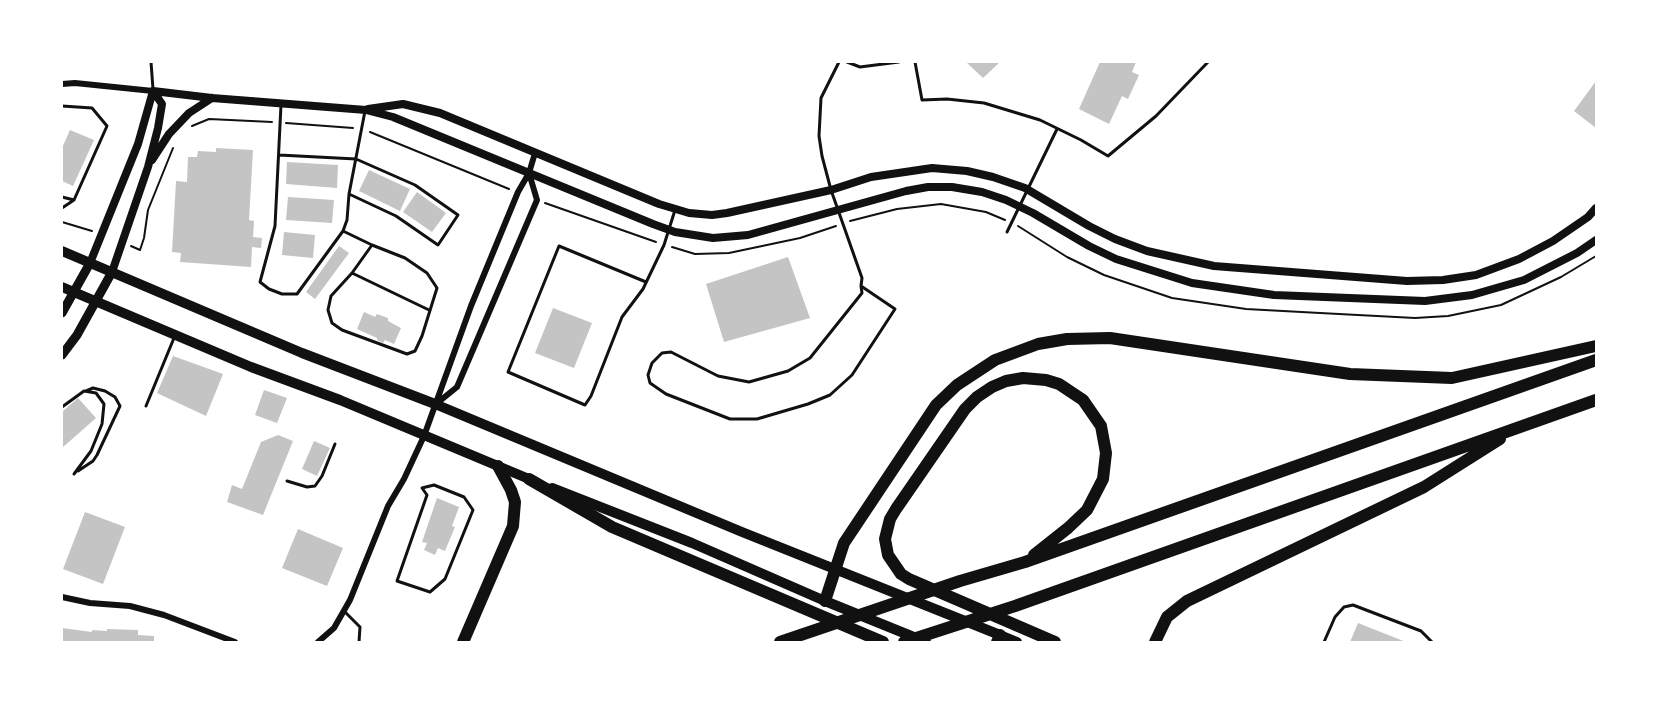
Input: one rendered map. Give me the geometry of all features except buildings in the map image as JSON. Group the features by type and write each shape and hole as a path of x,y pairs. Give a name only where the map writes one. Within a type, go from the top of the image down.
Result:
{"highway":[{"path":"825,601 844,543 936,405 957,385 995,360 1038,344 1067,339 1110,338 1350,374 1452,378 1596,346"},
{"path":"780,642 960,581 1025,562 1596,360"},
{"path":"1025,562 1087,510 1103,479 1105,468 1104,437 1093,412 1083,400 1059,384 1034,378 1006,381 992,387 965,409 896,509 890,519 885,539 888,555 901,574 909,579 1055,642"},
{"path":"904,642 1015,606 1596,400"},
{"path":"1155,642 1167,617 1187,601 1424,487 1520,427"},
{"path":"463,642 513,526 515,502 498,466"},
{"path":"529,479 612,527 883,642"}],"main road":[{"path":"62,251 302,353 435,404 836,569 999,639 1017,642"},
{"path":"62,313 90,263"},
{"path":"62,355 112,272"},
{"path":"62,287 251,367 340,400 529,479 692,543 926,642"}],"street":[{"path":"62,84 75,83 212,98 366,110 393,117 668,230 694,237 730,238 748,235 877,198 928,187 952,187 982,192 1019,206 1089,246 1137,267 1192,283 1274,295 1425,301 1499,289 1532,276 1577,253 1596,240"},
{"path":"112,272 148,167 158,128 162,104 153,91"},
{"path":"90,263 138,144 153,91"},
{"path":"148,167 169,134 189,114 212,98"},
{"path":"366,110 404,104 426,108 689,213 719,214 831,190 871,177 932,168 967,171 1027,189 1089,226 1147,251 1214,266 1407,281 1443,280 1476,275 1519,260 1553,241 1588,217 1596,208"},
{"path":"318,642 334,628 344,611 388,506 404,479 424,436 471,306 535,153"},
{"path":"435,404 457,387 537,200 529,172"},
{"path":"62,597 90,603 130,606 164,615 235,642"}],"lane":[{"path":"151,62 153,91"},
{"path":"839,62 821,98 819,136 831,190 862,278 861,286 862,293 810,358 788,371 749,382 718,376 671,352 662,353 652,363 648,375 650,383 666,394 730,419 757,419 808,404 830,394 852,375 895,309 861,286"},
{"path":"847,62 860,67 899,62"},
{"path":"915,62 922,100 947,99 984,103 1040,120 1108,156 1156,116 1208,62"},
{"path":"281,103 275,226 260,282 269,289 282,294 297,294 344,231 366,110"},
{"path":"62,106 92,108 107,126 74,200 62,208"},
{"path":"1007,232 1058,129"},
{"path":"279,155 356,159 416,185 458,215 438,245 396,216 349,194"},
{"path":"62,197 74,200"},
{"path":"646,282 559,246 508,372 585,405 591,396 622,317 643,289 664,245 676,209"},
{"path":"344,231 405,258 427,273 437,288 415,351 406,354 342,330 332,323 328,310 331,296 352,273 372,245"},
{"path":"352,273 429,310"},
{"path":"146,406 175,335"},
{"path":"62,407 84,391 93,388 115,397 120,406 93,461 74,474 91,451 104,414 104,404 100,397 96,393 84,391"},
{"path":"287,481 307,487 315,486 322,476 335,444"},
{"path":"434,485 464,497 473,510 444,579 430,592 397,581 427,495 423,488 434,485"},
{"path":"1324,642 1335,617 1344,607 1353,605 1421,631 1432,642"},
{"path":"344,611 360,627 359,642"}],"path":[{"path":"537,200 695,254 729,253 800,238 843,223 897,209 941,204 986,212 1012,222 1067,256 1104,275 1172,298 1246,309 1320,314 1415,318 1448,316 1501,305 1545,285 1596,256"},
{"path":"62,222 81,228"},
{"path":"129,246 140,250"}]}
